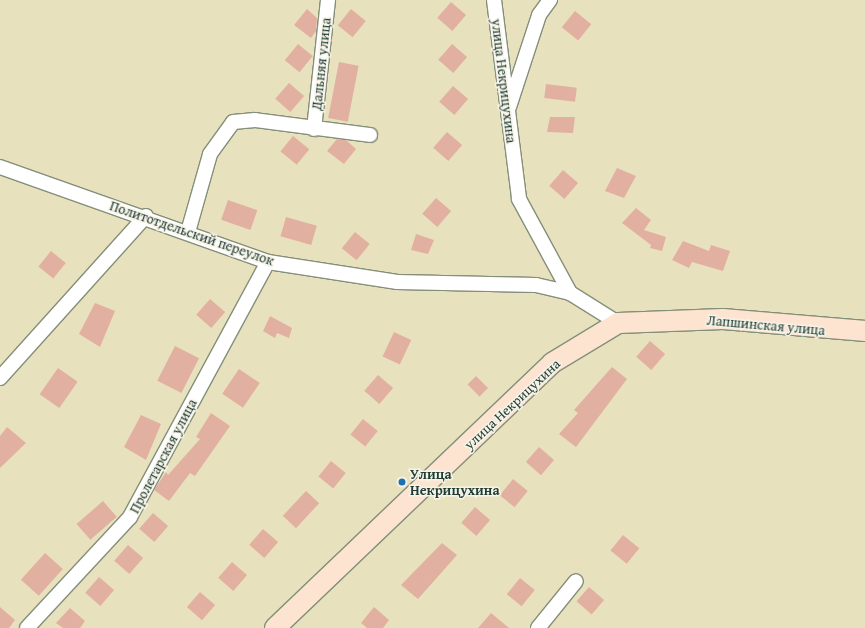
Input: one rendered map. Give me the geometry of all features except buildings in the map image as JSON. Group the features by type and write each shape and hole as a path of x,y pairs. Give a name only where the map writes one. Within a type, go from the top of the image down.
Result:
{"street":[{"name":"Дальняя улица","path":"314,129 328,0"},
{"name":"улица Некрицухина","path":"494,0 519,199 570,293"},
{"path":"508,111 539,15 550,0"},
{"path":"188,232 210,154 233,122 255,120 314,129 370,135"},
{"name":"Политотдельский переулок","path":"0,167 146,216 268,262 397,282 536,285 570,293 618,323"},
{"path":"0,378 146,216"},
{"name":"Пролетарская улица","path":"27,628 130,517 268,262"},
{"name":"Лапшинская улица","path":"618,323 723,319 865,331"},
{"name":"улица Некрицухина","path":"275,628 552,363 618,323"},
{"path":"538,628 576,581"}],"place":[{"name":"Улица Некрицухина","path":"402,482"}]}
